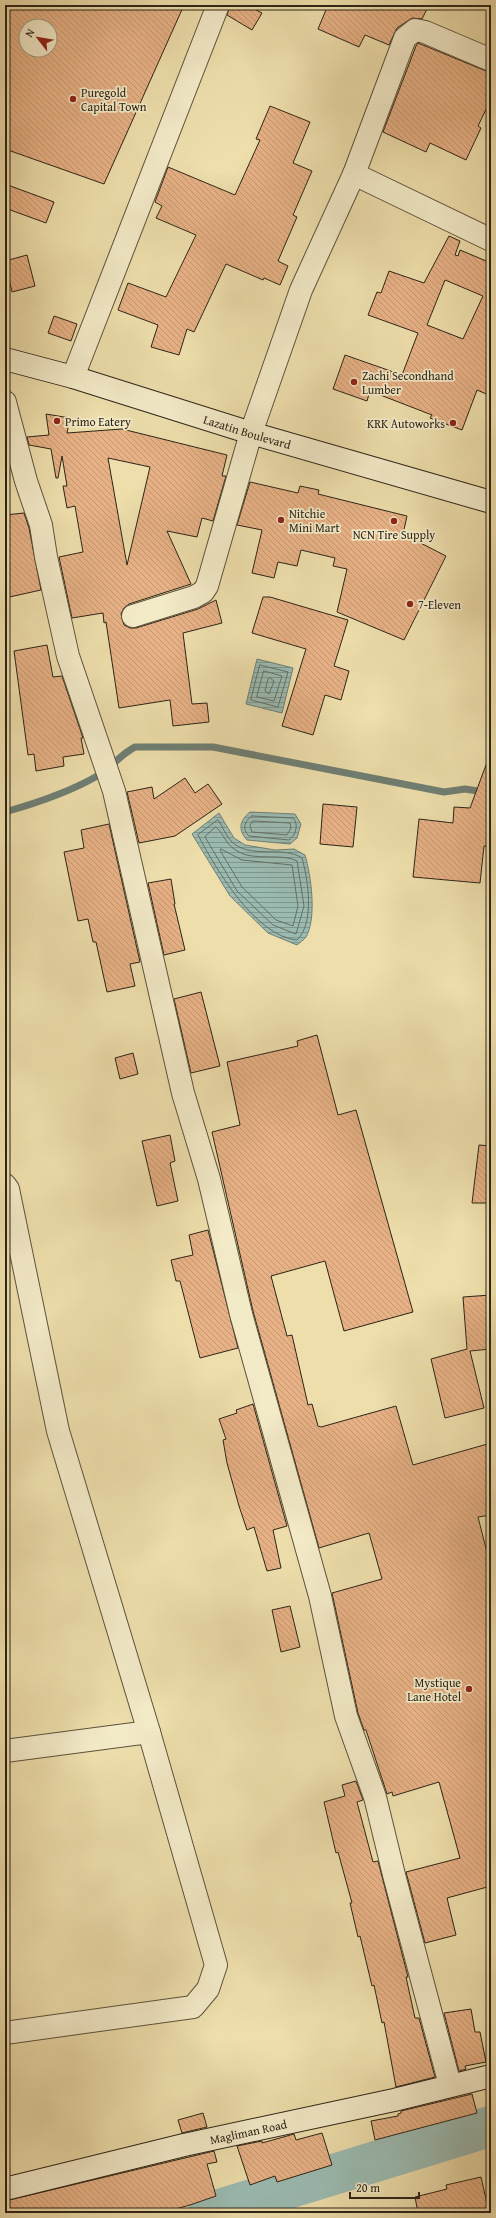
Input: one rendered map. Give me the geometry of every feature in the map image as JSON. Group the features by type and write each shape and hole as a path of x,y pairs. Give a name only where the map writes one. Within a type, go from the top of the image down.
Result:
{"street":[{"path":"73,377 218,5"},
{"path":"133,616 194,597 205,590 251,433 301,290 354,174 404,38 415,30 425,32 491,60"},
{"path":"354,174 491,240"},
{"name":"Lazatin Boulevard","path":"5,359 73,377 251,433 491,502"},
{"path":"5,402 26,481 41,525 68,656 114,791 183,1093 209,1179 241,1314 320,1596 346,1716 375,1796 394,1874 450,2084"},
{"path":"5,1185 8,1189 58,1431 149,1732 216,1965 208,1989 193,2007 5,2033"},
{"path":"5,1751 149,1732"},
{"name":"Magliman Road","path":"5,2189 184,2145 394,2100 450,2084 491,2076"}],"water":[{"path":"257,659 293,668 282,713 246,704"},
{"path":"250,812 295,814 301,824 297,838 290,844 247,840 242,833 241,826 246,815"},
{"path":"219,813 234,838 245,845 275,850 294,849 305,855 311,885 312,908 309,929 306,937 297,945 268,933 230,896 192,834"}],"building":[{"name":"Puregold Capital Town","path":"5,5 184,5 104,184 5,149"},
{"path":"230,5 247,5 262,13 252,30 227,15"},
{"path":"328,5 429,5 422,19 412,18 397,28 389,45 365,35 359,47 318,29"},
{"path":"418,43 491,73 491,99 478,126 481,128 466,160 430,143 426,152 383,132"},
{"path":"270,106 310,122 293,163 312,171 293,215 297,217 278,261 288,266 280,285 264,278 263,280 226,264 194,332 187,329 179,355 151,347 158,325 118,310 128,283 166,297 196,235 156,218 162,206 155,202 168,167 235,195 260,140 256,139"},
{"path":"5,184 54,202 46,223 5,208"},
{"path":"449,236 460,241 455,255 458,256 460,250 491,263 491,396 477,390 462,430 430,418 432,415 370,391 367,401 333,389 345,355 402,375 418,333 368,315 377,292 381,293 389,271 424,283","holes":["445,280 483,296 463,339 427,325"]},
{"path":"27,255 35,286 12,292 5,261"},
{"path":"54,316 77,324 71,341 48,333"},
{"path":"46,414 70,418 67,433 122,429 227,455 222,476 226,476 213,521 202,518 197,537 167,531 191,584 129,604 124,608 121,614 124,625 130,628 136,628 198,609 216,600 222,623 183,633 192,704 207,703 209,722 173,726 170,700 119,708 106,622 104,623 103,613 72,618 59,557 83,552 75,506 67,508 63,486 67,486 62,456 58,478 56,478 51,449 29,445 27,437 49,435","holes":["108,458 150,467 127,565"]},
{"path":"250,482 298,493 300,486 319,490 318,494 407,516 403,534 446,556 404,640 337,612 347,569 333,566 335,558 301,550 297,566 278,562 274,578 252,573 262,530 237,525"},
{"path":"24,513 29,528 41,590 5,598 5,515"},
{"path":"263,597 270,597 348,620 334,666 349,671 341,700 325,695 313,735 282,726 306,649 252,633"},
{"path":"47,645 53,677 62,676 83,738 81,738 84,754 63,757 64,766 36,771 34,754 28,755 14,651"},
{"path":"489,757 491,758 491,847 484,846 480,883 413,877 419,819 453,823 454,807 470,808"},
{"path":"185,778 195,793 208,784 222,804 175,836 139,843 127,792 152,787 154,799"},
{"path":"323,804 357,807 353,847 320,844"},
{"path":"109,824 140,962 130,964 135,986 107,992 96,942 93,942 88,919 78,921 64,852 84,848 81,830"},
{"path":"171,879 174,904 185,950 164,955 148,883"},
{"path":"201,992 220,1066 191,1073 174,999"},
{"path":"317,1035 338,1115 356,1110 413,1312 344,1331 325,1261 271,1276 287,1336 292,1335 308,1405 312,1404 318,1426 321,1427 396,1406 413,1465 491,1443 491,1515 478,1517 491,1568 491,1886 447,1898 456,1935 425,1943 406,1872 460,1858 439,1782 393,1796 392,1792 387,1794 366,1730 364,1730 358,1713 332,1593 382,1579 369,1533 319,1548 253,1311 212,1132 240,1125 227,1062 298,1046 297,1041"},
{"path":"133,1053 138,1074 120,1079 115,1058"},
{"path":"170,1135 175,1161 170,1163 178,1201 157,1206 142,1141"},
{"path":"479,1145 491,1146 491,1203 472,1203"},
{"path":"208,1230 238,1348 200,1358 180,1281 176,1281 171,1260 193,1255 189,1235"},
{"path":"491,1295 491,1349 470,1351 484,1408 445,1418 431,1359 467,1349 463,1297"},
{"path":"253,1404 287,1526 273,1530 281,1568 267,1571 254,1527 247,1530 239,1506 227,1463 223,1440 226,1439 219,1419 237,1413 236,1410"},
{"path":"290,1606 300,1647 281,1652 272,1610"},
{"path":"356,1781 363,1800 357,1802 373,1862 378,1861 408,1977 406,1977 415,2018 419,2018 435,2077 396,2087 384,2022 382,2023 374,1985 372,1986 360,1936 358,1937 350,1903 352,1903 338,1852 336,1853 324,1802 345,1796 342,1785"},
{"path":"471,2009 475,2032 480,2032 486,2062 465,2066 466,2069 459,2071 444,2013"},
{"path":"472,2094 477,2113 375,2140 371,2121 398,2116 401,2111"},
{"path":"203,2113 207,2127 182,2133 178,2120"},
{"path":"322,2133 332,2165 277,2182 275,2176 250,2185 237,2146 262,2141 262,2143 294,2134 296,2140"},
{"path":"214,2151 217,2162 207,2164 216,2196 190,2205 161,2213 5,2213 5,2201"},
{"path":"481,2177 488,2208 466,2213 418,2213 415,2197 447,2189 446,2185"}],"waterway":[{"path":"5,812 29,805 77,787 104,772 125,753 135,747 213,747 444,792 465,789 491,793"},
{"path":"208,2213 491,2126"}],"place":[{"name":"Puregold Capital Town","path":"73,99"},
{"name":"Zachi Secondhand Lumber","path":"354,382"},
{"name":"Primo Eatery","path":"57,421"},
{"name":"KRK Autoworks","path":"453,423"},
{"name":"Nitchie Mini Mart","path":"281,520"},
{"name":"NCN Tire Supply","path":"394,521"},
{"name":"7-Eleven","path":"410,604"},
{"name":"Mystique Lane Hotel","path":"469,1689"}]}
